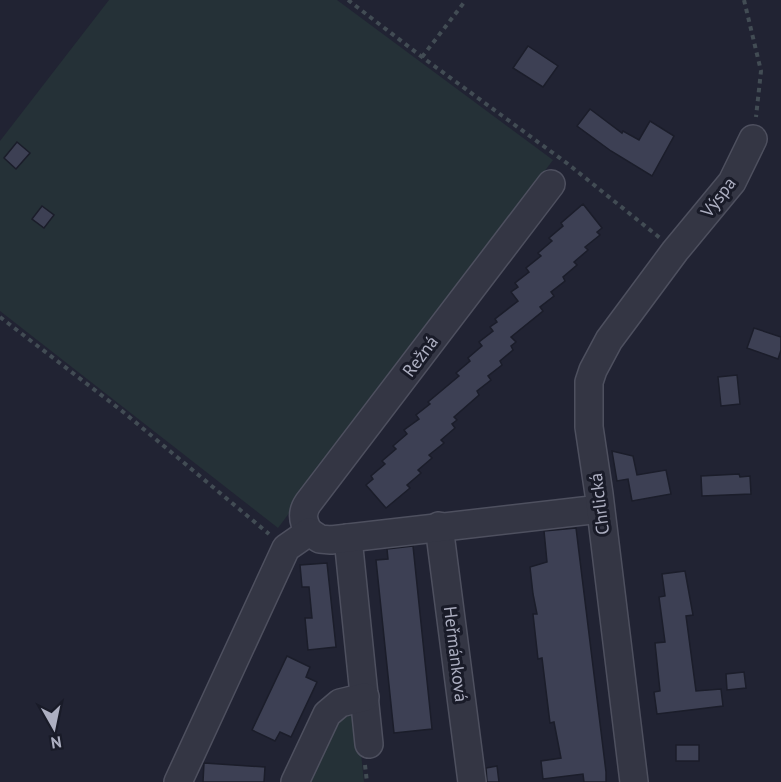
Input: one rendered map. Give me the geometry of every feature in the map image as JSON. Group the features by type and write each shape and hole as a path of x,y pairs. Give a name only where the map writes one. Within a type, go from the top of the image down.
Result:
{"street":[{"name":"Výspa","path":"675,251 732,182 753,139"},
{"name":"Režná","path":"309,532 303,516 308,503 551,184"},
{"name":"Chrlická","path":"634,782 589,428 589,382 609,340 675,251"},
{"path":"178,782 286,548 309,532 320,539 348,538 600,509"},
{"name":"Heřmánková","path":"439,526 472,782"},
{"path":"348,538 369,744"},
{"path":"295,782 327,714 340,703 365,697"}],"path":[{"path":"348,0 568,164 675,251"},
{"path":"422,57 466,0"},
{"path":"744,0 761,71 753,139"},
{"path":"0,317 122,411 286,548"}],"shaded area":[{"path":"109,0 337,0 553,160 278,528 0,311 0,141"},
{"path":"349,711 356,715 358,724 364,782 305,782 332,724"}],"building":[{"path":"528,46 558,66 543,87 513,68"},
{"path":"590,109 622,133 623,131 639,140 650,121 674,136 652,176 611,151 577,126"},
{"path":"17,142 30,153 16,169 4,158"},
{"path":"583,204 602,228 597,232 600,235 585,247 588,250 574,262 577,265 563,277 565,281 551,292 554,296 540,307 543,311 511,337 516,342 511,346 513,350 500,361 502,365 488,376 491,380 477,391 479,395 454,417 457,420 452,424 455,428 441,440 444,443 429,455 432,458 418,470 421,473 407,485 410,488 386,508 366,485 373,479 371,476 385,464 382,461 396,449 393,446 407,434 404,430 419,419 416,415 459,376 456,373 482,346 479,342 493,331 490,327 497,322 495,319 518,301 511,292 518,287 515,283 529,272 526,268 541,256 538,253 552,241 549,238 563,226 561,223"},
{"path":"42,206 54,215 44,228 32,219"},
{"path":"754,328 781,337 778,359 747,348"},
{"path":"737,375 740,404 721,406 718,377"},
{"path":"612,451 633,456 637,475 666,470 671,494 632,501 628,479 617,481"},
{"path":"739,474 740,477 750,476 751,494 702,496 701,476"},
{"path":"576,528 606,782 584,782 583,774 543,779 541,761 561,758 554,722 550,723 542,658 538,659 533,614 537,614 530,567 547,562 544,531"},
{"path":"413,546 432,729 394,733 376,560 388,559 387,549"},
{"path":"327,563 336,647 308,650 305,618 312,618 309,587 302,587 300,565"},
{"path":"685,571 693,615 686,616 696,691 721,689 723,706 657,714 654,692 660,691 655,643 665,642 659,597 665,596 662,574"},
{"path":"287,656 310,667 306,677 317,682 291,737 280,732 275,741 252,730"},
{"path":"744,672 746,688 727,690 726,674"},
{"path":"676,745 699,745 699,761 676,761"},
{"path":"204,763 265,767 264,782 203,782"},
{"path":"497,766 499,782 487,782 486,768"}]}
